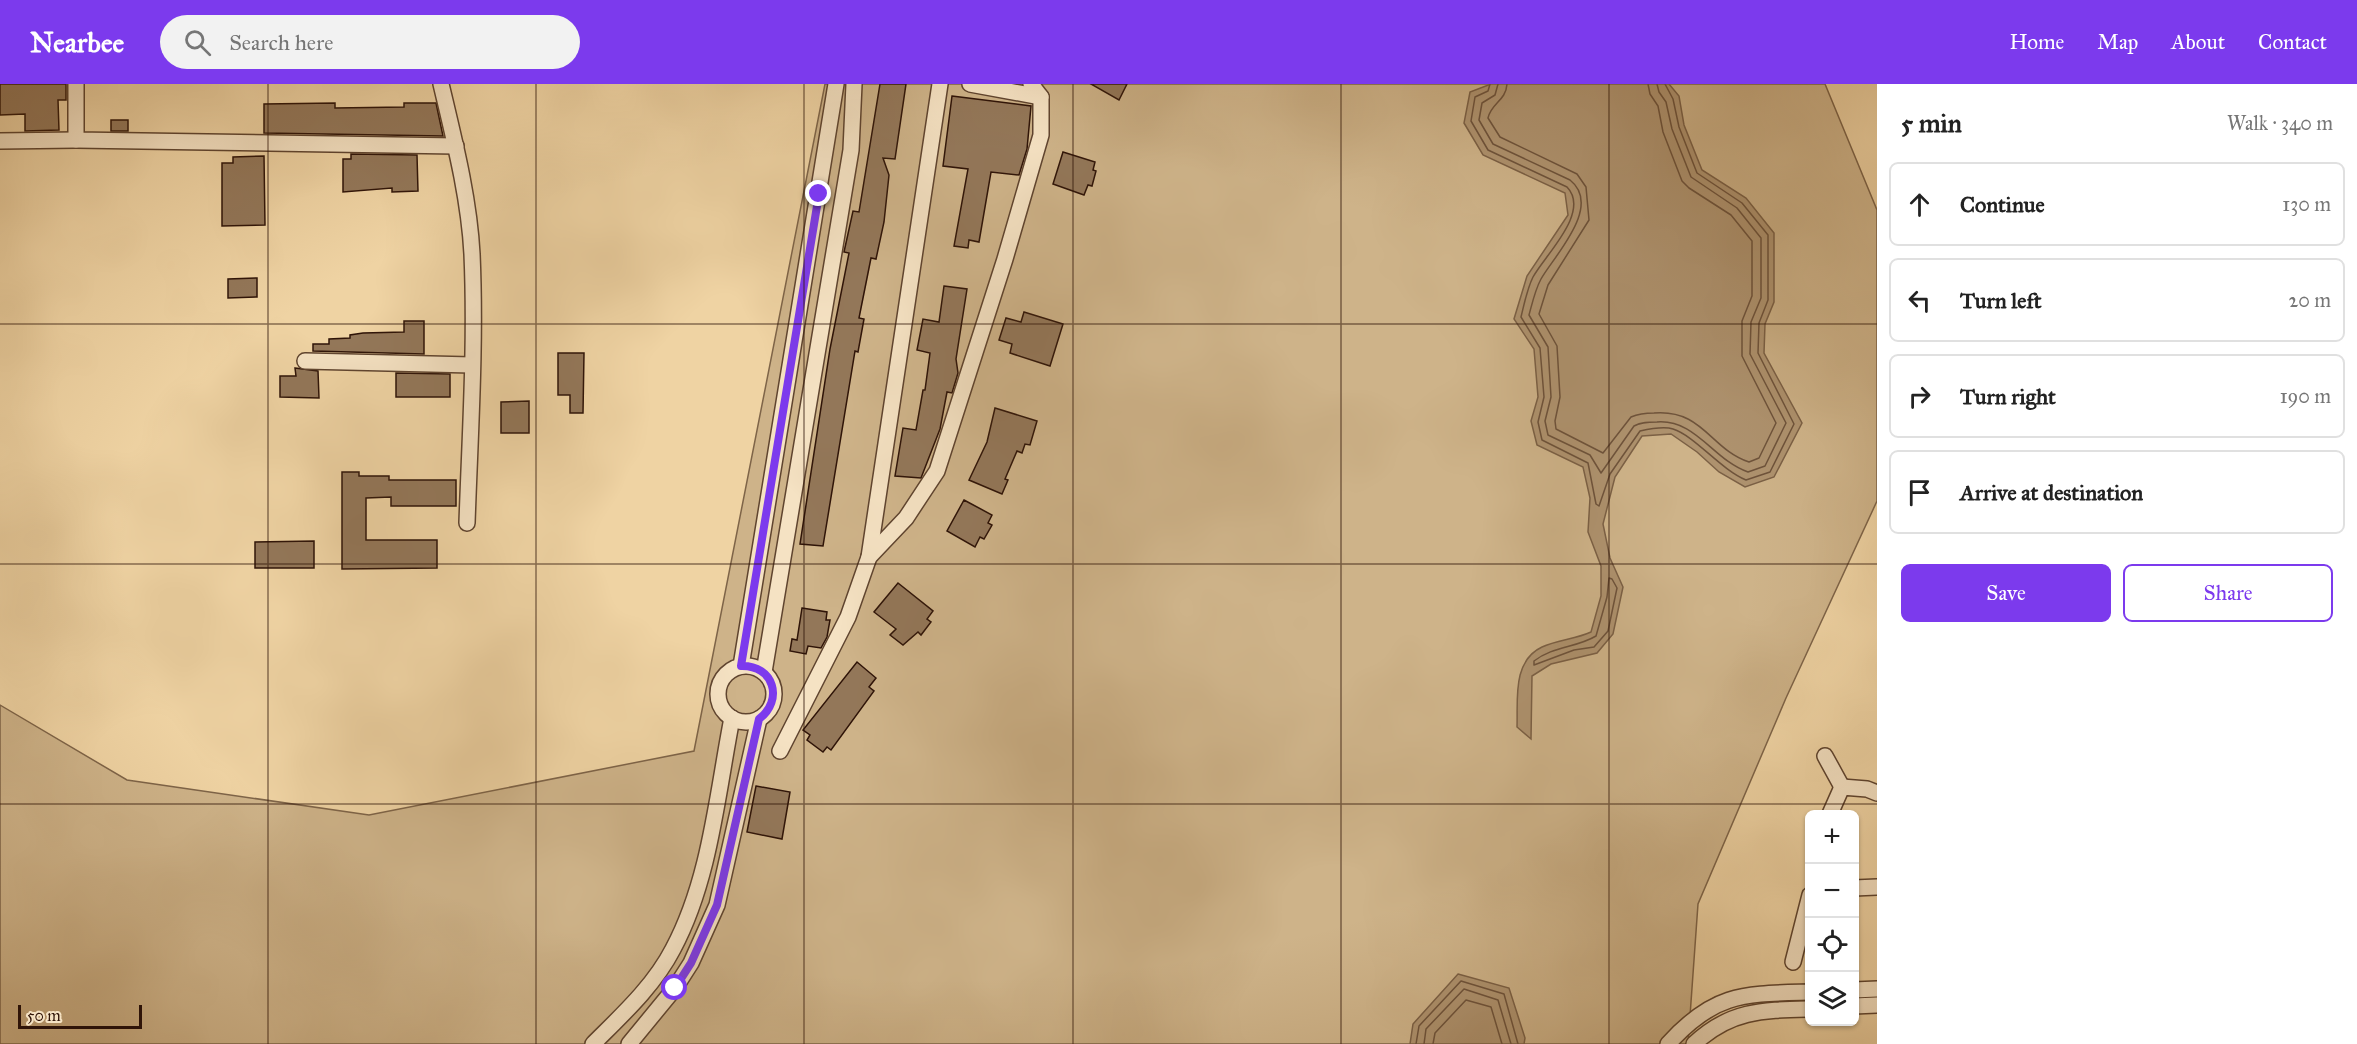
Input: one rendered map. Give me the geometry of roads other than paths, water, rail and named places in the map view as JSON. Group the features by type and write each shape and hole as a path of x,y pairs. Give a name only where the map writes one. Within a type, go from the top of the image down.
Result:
{"street":[{"path":"76,84 76,140"},
{"path":"441,84 456,146 472,252 472,365 467,523"},
{"path":"741,666 836,84"},
{"path":"764,672 851,150 854,84"},
{"path":"780,751 848,617 869,557 940,84"},
{"path":"970,84 1041,97"},
{"path":"869,557 906,518 937,471 1005,259 1041,135 1041,97 1032,84"},
{"path":"0,141 76,140 456,146"},
{"path":"305,361 472,365"},
{"path":"629,1044 675,988 691,963 717,905 759,719 772,706 774,696 774,687 764,672 749,666 741,666 726,674 718,689 720,706 732,718 741,722 759,719"},
{"path":"593,1044 647,986 672,951 695,900 732,718"},
{"path":"1825,756 1842,787"},
{"path":"1842,787 1867,789 1877,793"},
{"path":"1832,810 1842,787"},
{"path":"1859,888 1877,887"},
{"path":"695,900 717,905"},
{"path":"1793,962 1805,912"},
{"path":"1859,990 1877,989"},
{"path":"1668,1044 1686,1024 1722,1002 1758,992 1805,992"},
{"path":"1859,1006 1877,1005"},
{"path":"1694,1044 1732,1018 1750,1012 1805,1009"}],"water":[{"path":"1491,84 1669,84 1679,96 1684,125 1702,170 1746,198 1774,233 1774,302 1765,324 1764,353 1802,423 1774,477 1745,487 1719,472 1697,452 1671,434 1642,436 1615,477 1603,524 1610,558 1623,587 1613,634 1597,653 1551,664 1532,676 1531,739 1517,727 1517,694 1521,671 1532,653 1542,647 1591,632 1601,596 1601,566 1588,532 1590,498 1583,467 1537,445 1531,421 1538,397 1534,349 1514,319 1527,276 1568,215 1565,193 1483,155 1464,123 1470,92"},
{"path":"1458,974 1509,988 1525,1038 1524,1044 1410,1044 1413,1024"}]}
